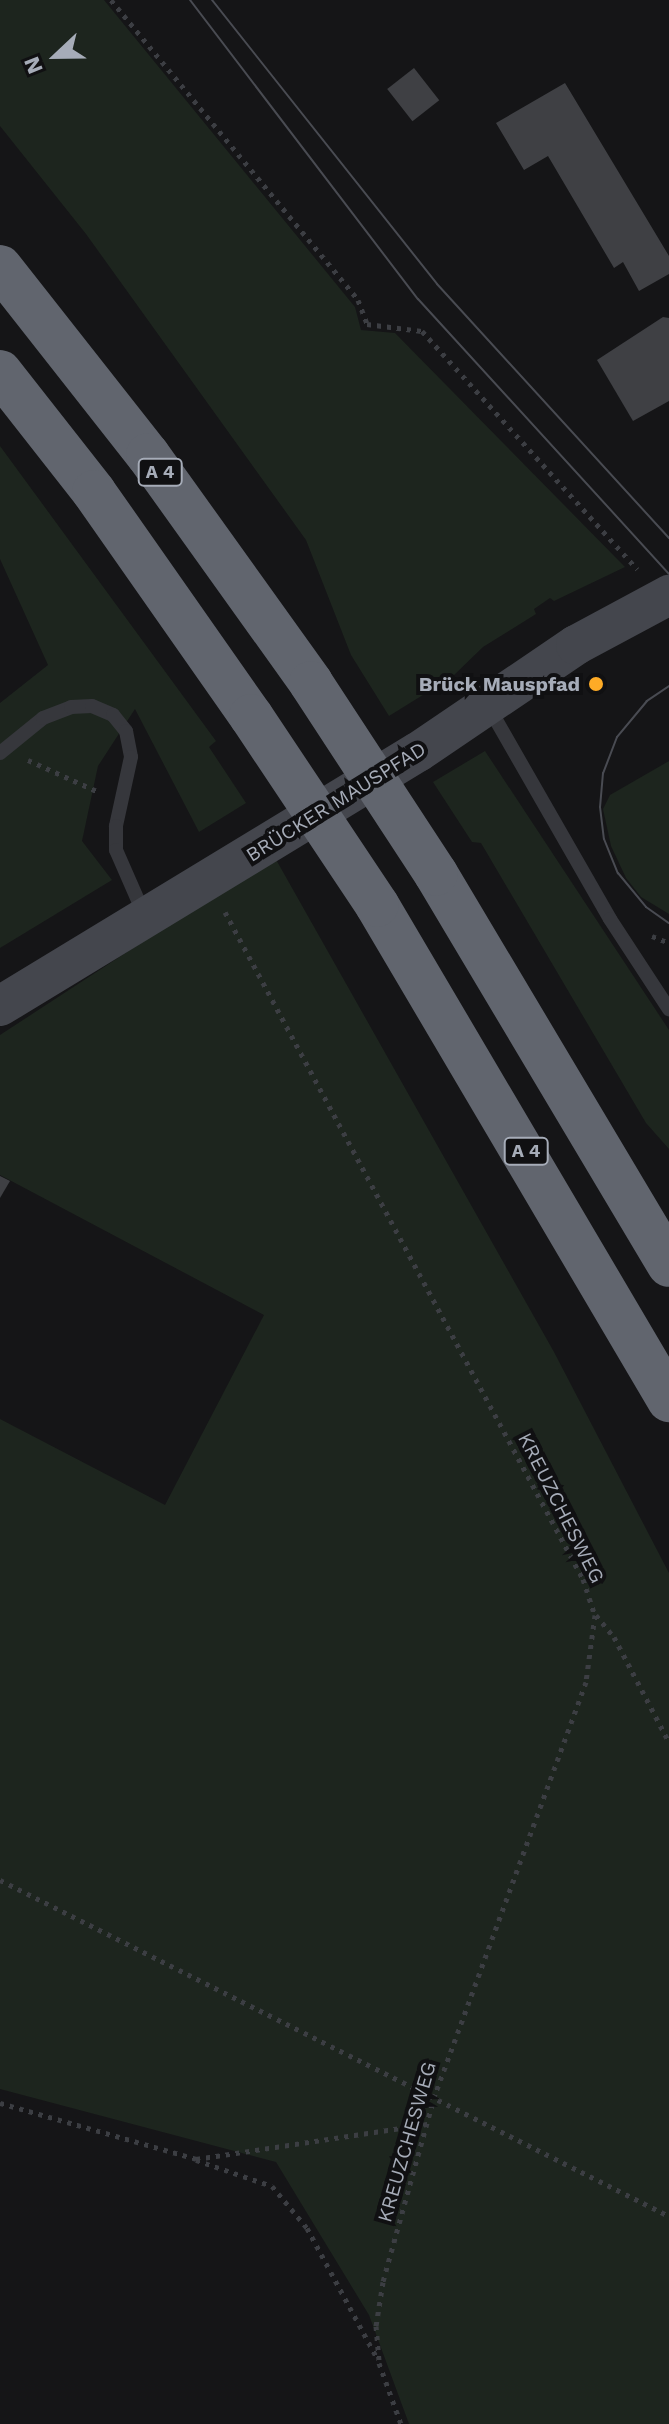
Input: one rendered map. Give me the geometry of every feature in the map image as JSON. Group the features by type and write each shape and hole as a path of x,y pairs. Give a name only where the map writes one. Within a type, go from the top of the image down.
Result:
{"highway":[{"name":"A 4","path":"0,267 148,455 311,683 436,874 669,1265"},
{"name":"A 4","path":"0,372 94,492 251,716 377,905 669,1400"}],"main road":[{"name":"BRÜCKER MAUSPFAD","path":"0,1006 208,881 488,706 576,645 656,602"}],"lane":[{"path":"2,751 43,718 71,707 92,706 113,715 126,731 131,757 116,850 147,918"},
{"path":"488,706 610,919 663,992 669,1009"}],"path":[{"path":"111,0 358,300 367,324 422,331 638,570 625,574 656,602"},
{"path":"2,751 122,802"},
{"name":"KREUZCHESWEG","path":"208,881 583,1579 595,1615 586,1682 435,2094 383,2282 376,2326 379,2363 401,2424"},
{"path":"595,1615 614,1637 669,1742"},
{"path":"0,1880 435,2094 669,2216"},
{"path":"0,2103 196,2159 272,2186 307,2228 379,2363"},
{"path":"196,2159 427,2124"}],"shaded area":[{"path":"0,0 104,0 355,307 361,330 395,333 625,567 554,601 550,598 534,609 536,614 483,647 452,677 389,716 351,655 306,540 86,234 0,126"},
{"path":"0,446 216,741 209,747 246,803 199,832 135,709 98,766 82,841 112,880 0,948 0,703 48,665 0,559"},
{"path":"485,751 669,1030 669,1149 646,1123 481,843 472,842 433,782"},
{"path":"669,761 669,914 641,897 626,878 611,846 603,809 610,795"},
{"path":"274,856 554,1352 669,1573 669,2424 409,2424 369,2315 276,2162 0,2089 0,1419 165,1505 264,1315 0,1175 0,1035"}],"building":[{"path":"414,68 439,100 412,121 387,89"},
{"path":"565,83 669,256 669,274 639,291 623,262 614,268 548,156 524,170 496,123"},
{"path":"663,317 669,318 669,401 633,421 597,360"},
{"path":"0,1176 10,1181 0,1198"}],"tram line":[{"path":"190,0 418,299 669,574"},
{"path":"212,0 437,284 669,538"},
{"path":"669,686 647,701 617,737 603,773 600,807 604,839 618,873 646,907 669,923"}],"place":[{"name":"Brück Mauspfad","path":"596,684"}]}
